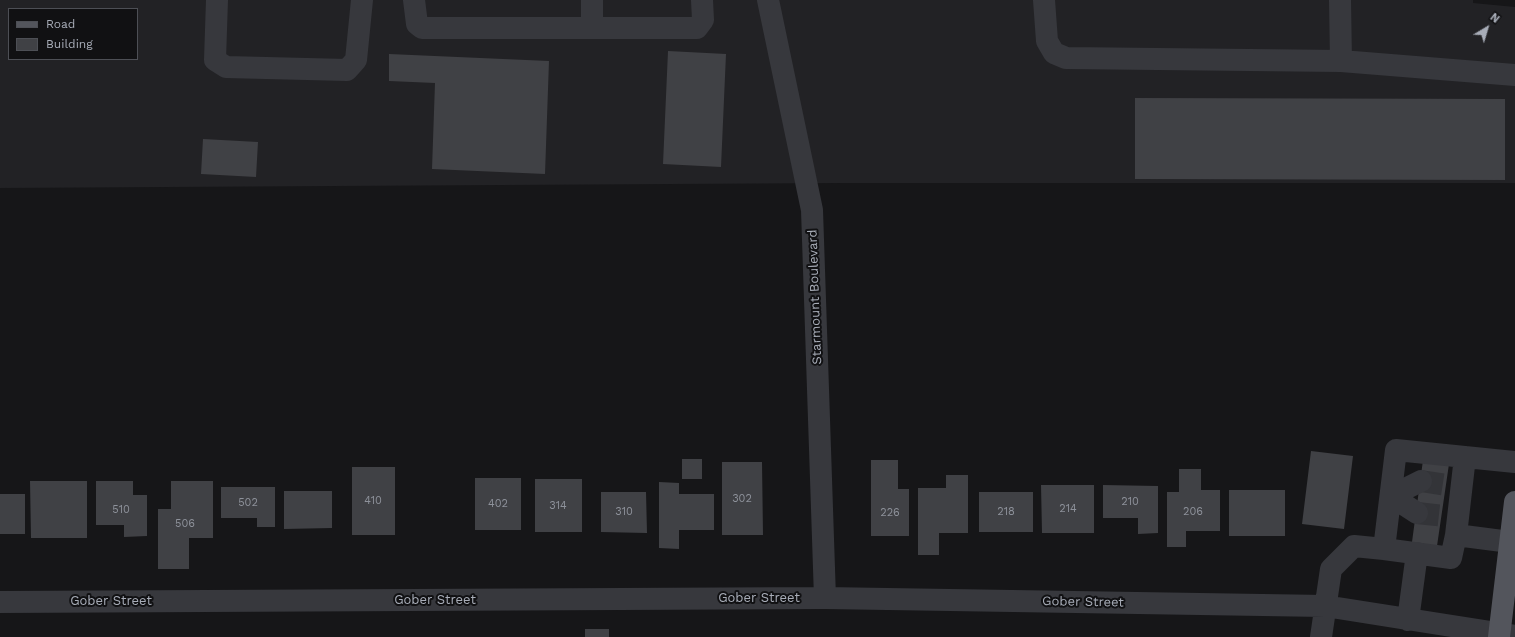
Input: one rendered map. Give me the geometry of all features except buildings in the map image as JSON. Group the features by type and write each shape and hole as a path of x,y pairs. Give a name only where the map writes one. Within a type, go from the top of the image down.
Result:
{"main road":[{"path":"1504,636 1510,542 1515,502"}],"street":[{"path":"216,0 215,60 226,67 347,70 356,60 362,0"},
{"path":"414,0 417,24 422,28 697,28 703,20 702,0"},
{"path":"592,0 592,28"},
{"name":"Starmount Boulevard","path":"768,0 812,210 825,598"},
{"path":"1044,0 1047,41 1054,53 1066,58 1341,61 1515,75"},
{"path":"1340,0 1341,61"},
{"path":"1384,549 1396,450 1515,462"},
{"path":"1320,637 1331,569 1354,546 1451,558 1456,534 1464,457"},
{"path":"1391,496 1421,481"},
{"path":"1447,485 1460,502"},
{"path":"1391,496 1417,513"},
{"path":"1444,516 1460,502"},
{"path":"1456,534 1510,542"},
{"path":"1408,620 1417,553"},
{"name":"Gober Street","path":"0,602 825,598 1325,606 1504,636"}],"shaded area":[{"path":"0,0 1473,0 1473,3 1515,7 1515,183 841,183 0,188"}],"tunnel":[{"path":"1421,481 1447,485"},
{"path":"1417,513 1444,516"}]}
